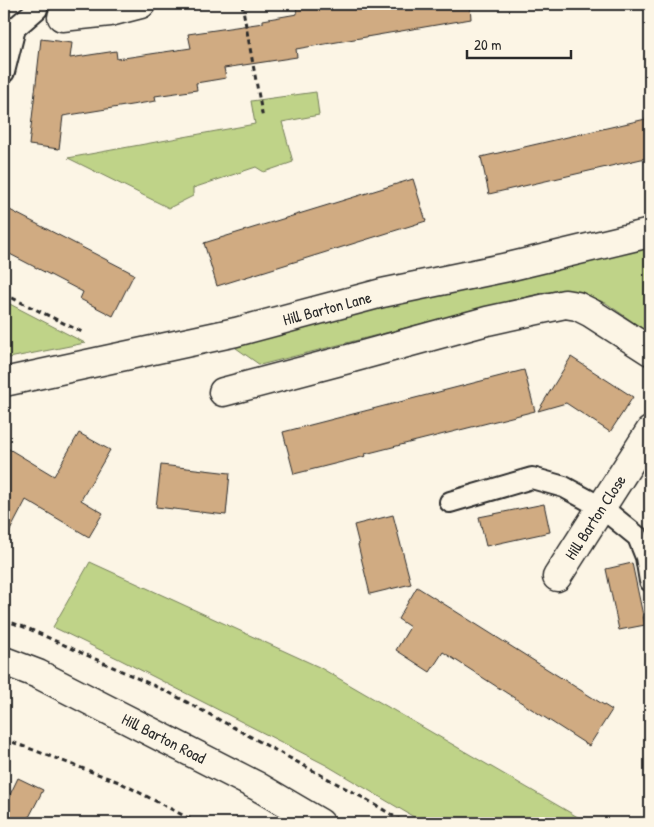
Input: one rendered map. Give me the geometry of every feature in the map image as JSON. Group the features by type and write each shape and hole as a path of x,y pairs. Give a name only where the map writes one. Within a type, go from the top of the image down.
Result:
{"street":[{"path":"44,10 110,12 141,4"},
{"name":"Hill Barton Lane","path":"4,382 236,332 382,293 508,268 650,233"},
{"path":"223,392 487,321 565,304 577,306 591,313 650,351"},
{"name":"Hill Barton Close","path":"557,577 650,431"},
{"name":"Hill Barton Road","path":"4,661 38,674 248,781 320,823"}],"lane":[{"path":"4,72 15,28 44,10"},
{"path":"450,502 532,478 564,487 601,507 638,537 646,557 650,581"}],"path":[{"path":"242,4 263,118"},
{"path":"4,294 89,335"},
{"path":"4,620 27,628 170,693 405,823"},
{"path":"4,739 119,782 198,823"}],"green space":[{"path":"316,92 319,115 282,122 293,162 264,172 256,167 193,188 193,196 169,208 68,158 255,124 251,101"},
{"path":"650,247 650,334 606,303 576,292 546,292 260,365 229,343 335,320 468,285 571,266"},
{"path":"4,301 85,343 4,359"},
{"path":"90,562 319,667 588,823 424,823 326,765 53,627"}],"building":[{"path":"311,4 470,4 471,19 296,49 297,57 224,68 226,78 196,83 197,90 155,96 156,101 63,116 59,149 29,145 41,39 72,43 70,58 116,51 117,59 191,48 188,34 263,23 263,20 297,14 296,6"},
{"path":"650,118 650,157 489,194 481,157"},
{"path":"413,179 426,221 217,286 204,243"},
{"path":"4,207 134,274 113,316 80,299 83,292 4,251"},
{"path":"571,357 633,397 610,432 566,403 538,411"},
{"path":"524,370 535,411 294,474 283,432"},
{"path":"79,433 110,450 81,500 103,513 89,537 26,500 4,542 4,446 54,476"},
{"path":"161,465 230,473 226,515 156,507"},
{"path":"544,504 550,532 486,546 479,517"},
{"path":"393,515 411,584 370,594 354,525"},
{"path":"632,563 645,625 619,630 606,569"},
{"path":"417,587 612,710 589,746 443,652 430,672 396,650 410,627 398,619"},
{"path":"18,778 43,790 26,823 4,823 4,807"}]}
